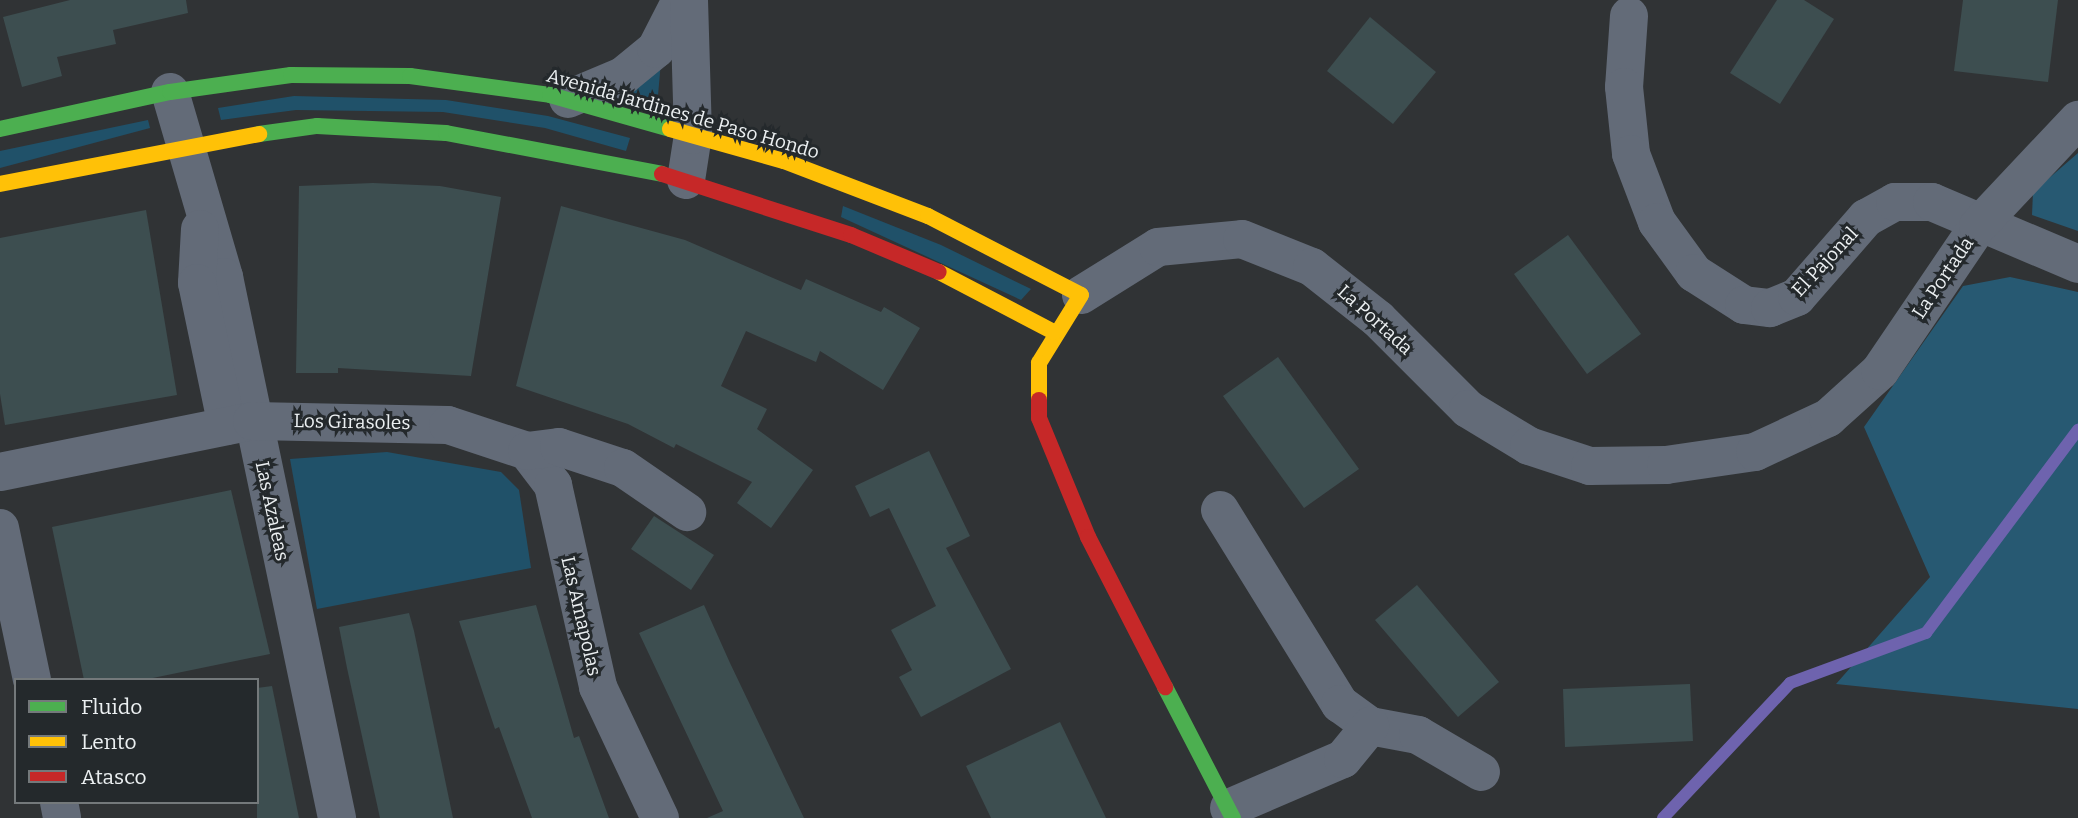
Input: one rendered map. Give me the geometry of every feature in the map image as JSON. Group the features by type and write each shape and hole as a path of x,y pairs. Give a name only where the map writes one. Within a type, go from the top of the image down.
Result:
{"street":[{"path":"568,99 623,76 656,49 681,0"},
{"path":"686,180 693,135 689,0"},
{"name":"El Pajonal","path":"1629,16 1624,87 1631,154 1657,222 1694,274 1744,305 1770,308 1797,297 1866,218 1895,202 1932,202 1978,226 2078,264"},
{"name":"Avenida Jardines de Paso Hondo","path":"0,129 170,92 291,75 411,76 568,99 784,161 928,216 1081,295"},
{"name":"Las Azaleas","path":"170,92 201,206 224,276 240,424 338,818"},
{"name":"La Portada","path":"1370,726 1343,759 1231,813 1088,537 1039,418 1039,363 1054,332 1081,295 1158,247 1242,239 1312,267 1378,319 1468,409 1529,446 1590,466 1666,466 1755,452 1828,418 1880,371 1978,226 2078,120"},
{"path":"0,184 184,145 317,126 446,133 574,154 686,180 851,235 959,281 1054,332"},
{"name":"Los Girasoles","path":"0,472 240,424 448,425 527,452 559,447 623,468 687,512"},
{"name":"Las Amapolas","path":"527,452 553,485 582,636 598,687 660,818"},
{"path":"1220,510 1340,704 1370,726 1418,735 1481,772"},
{"path":"0,528 33,678"}],"shaded area":[{"path":"661,61 657,107 616,92"},
{"path":"294,96 446,100 548,116 630,138 626,151 545,128 443,112 296,110 221,120 218,108"},
{"path":"148,120 150,128 0,168 0,151"},
{"path":"2078,153 2078,231 2032,215 2033,192"},
{"path":"843,206 941,245 1031,289 1021,300 841,217"},
{"path":"2010,277 2078,292 2078,709 1836,684 1930,577 1864,427 1963,286"},
{"path":"387,452 501,472 519,490 531,568 317,609 290,459"}],"building":[{"path":"70,0 186,0 188,13 113,30 116,44 57,57 62,76 22,87 3,17"},
{"path":"1777,0 1804,0 1834,19 1780,104 1730,73"},
{"path":"1963,0 2058,0 2048,82 1954,71"},
{"path":"1370,17 1436,72 1393,124 1327,71"},
{"path":"373,183 440,186 501,197 471,376 338,368 338,373 296,373 299,186"},
{"path":"561,206 685,240 801,290 806,279 881,312 884,307 920,328 883,390 820,351 816,362 746,331 721,386 767,409 757,429 813,470 771,528 737,503 752,482 676,444 674,448 628,424 516,386"},
{"path":"146,210 177,395 5,425 0,394 0,238"},
{"path":"1568,235 1641,334 1587,374 1514,274"},
{"path":"1278,357 1359,469 1304,508 1223,396"},
{"path":"929,451 970,536 946,548 1011,669 921,717 899,677 912,670 891,630 936,606 889,508 870,517 855,486"},
{"path":"231,490 270,654 153,678 84,678 52,527"},
{"path":"654,516 714,555 691,590 631,549"},
{"path":"1417,585 1499,682 1458,717 1375,620"},
{"path":"536,605 574,738 579,736 609,818 532,818 499,727 495,729 459,621"},
{"path":"704,605 804,818 707,818 723,811 639,633"},
{"path":"409,613 453,818 380,818 347,668 339,627"},
{"path":"1690,684 1693,741 1565,747 1563,689"},
{"path":"272,686 299,818 257,818 259,688"},
{"path":"1060,722 1106,818 991,818 966,766"}],"waterway":[{"path":"1663,818 1790,683 1926,633 2078,430"}],"traffic: fast":[{"path":"0,129 170,92 291,75 410,76 550,95 670,129"},
{"path":"259,134 317,126 446,133 662,174"},
{"path":"1165,687 1233,818"}],"traffic: slow":[{"path":"670,129 784,161 928,216 1081,295 1039,363 1039,400"},
{"path":"0,184 259,134"},
{"path":"939,272 1054,332"}],"traffic: jam":[{"path":"662,174 851,235 939,272"},
{"path":"1039,400 1039,418 1088,537 1165,687"}]}
